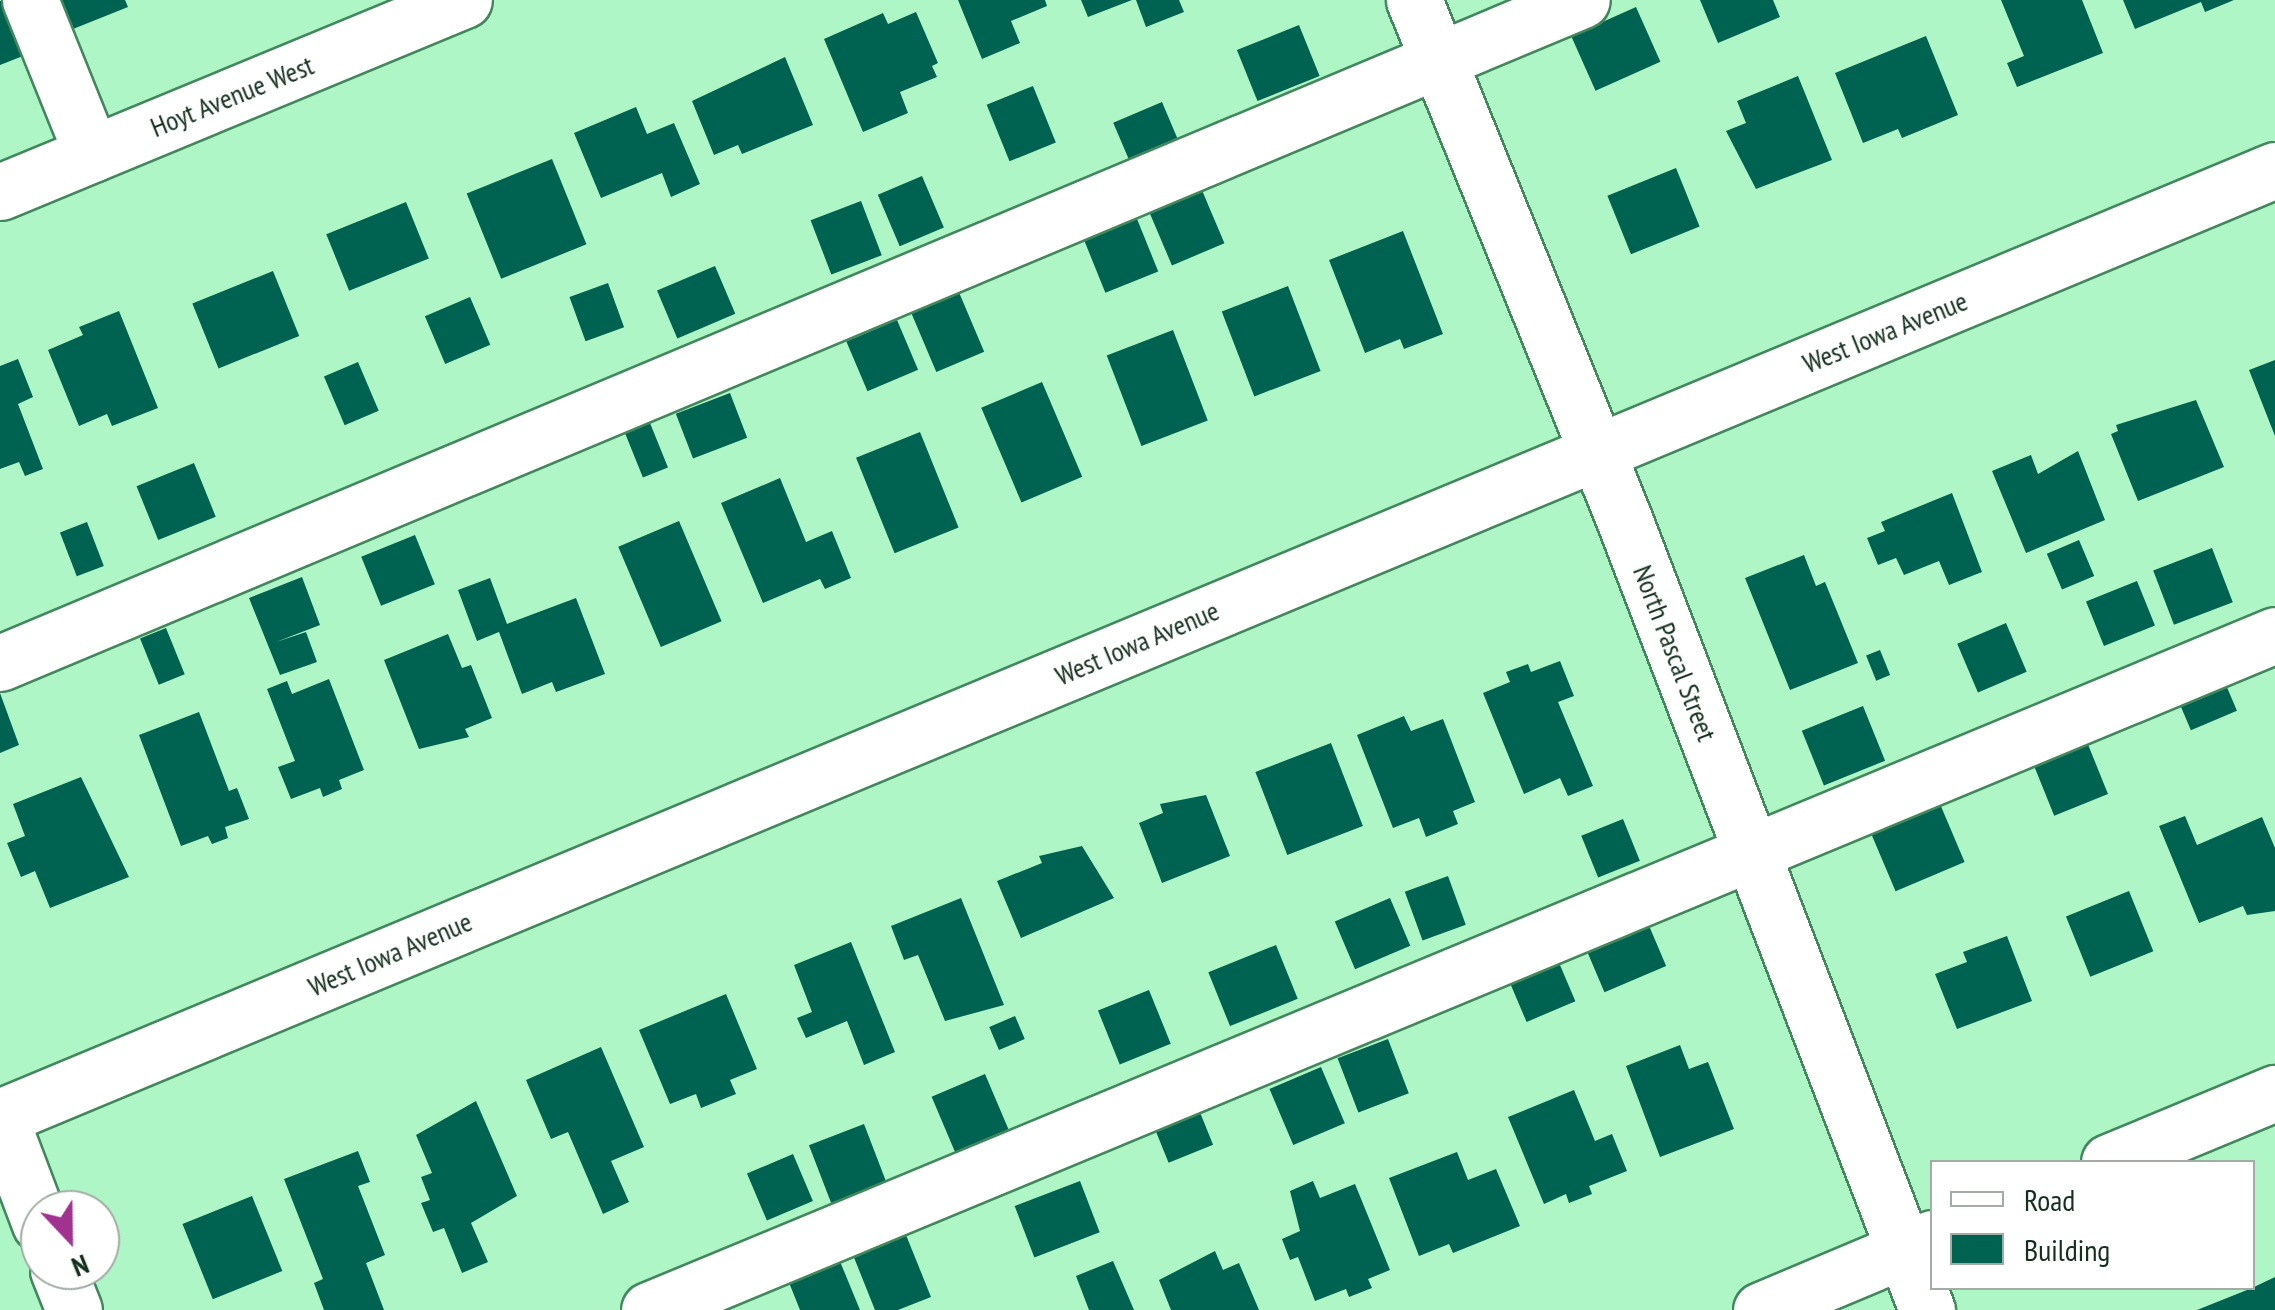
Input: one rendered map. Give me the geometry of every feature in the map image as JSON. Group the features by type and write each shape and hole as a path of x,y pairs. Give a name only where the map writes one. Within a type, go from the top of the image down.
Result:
{"street":[{"path":"30,0 92,154"},
{"name":"Hoyt Avenue West","path":"0,192 464,0"},
{"name":"North Pascal Street","path":"1414,0 1751,849 1919,1244 1927,1310"},
{"path":"0,663 1582,0"},
{"name":"West Iowa Avenue","path":"0,1118 2275,170"},
{"path":"649,1310 1751,849 2275,635"},
{"path":"2115,1160 2275,1094"},
{"path":"0,1118 27,1190"},
{"path":"1761,1310 1919,1244"}],"building":[{"path":"7,0 28,54 0,65 0,1"},
{"path":"55,0 125,0 128,7 68,31"},
{"path":"958,0 1045,0 1047,6 1011,21 1020,43 982,59"},
{"path":"1081,0 1132,0 1088,17"},
{"path":"1136,0 1179,0 1184,12 1146,27"},
{"path":"1700,0 1773,0 1780,17 1718,43"},
{"path":"2001,0 2082,0 2103,53 2017,87 2007,63 2024,56"},
{"path":"2123,0 2234,0 2205,12 2201,2 2135,29"},
{"path":"1636,7 1660,62 1596,91 1571,36"},
{"path":"916,12 938,63 932,66 937,77 900,92 908,113 863,132 824,39 883,13 888,24"},
{"path":"1299,25 1320,76 1257,101 1237,50"},
{"path":"1926,36 1958,115 1902,138 1898,129 1863,143 1835,73"},
{"path":"785,57 813,125 742,154 738,145 714,155 692,101"},
{"path":"1798,76 1832,160 1756,189 1726,131 1746,123 1737,101"},
{"path":"1033,86 1056,143 1009,161 987,105"},
{"path":"1162,102 1177,138 1128,159 1113,123"},
{"path":"636,107 647,134 674,123 700,184 671,197 662,173 601,198 574,133"},
{"path":"552,159 586,244 501,279 467,193"},
{"path":"1676,168 1700,226 1631,254 1607,196"},
{"path":"922,176 944,228 900,246 878,195"},
{"path":"1201,188 1224,243 1172,266 1149,210"},
{"path":"861,201 882,255 831,274 811,220"},
{"path":"406,202 429,259 349,291 326,234"},
{"path":"1135,214 1158,271 1105,293 1082,235"},
{"path":"1403,231 1443,334 1404,349 1400,339 1365,353 1329,260"},
{"path":"715,266 735,314 677,338 657,291"},
{"path":"273,271 299,336 219,368 192,304"},
{"path":"608,283 624,327 586,341 569,297"},
{"path":"1288,286 1321,371 1254,396 1222,311"},
{"path":"958,290 984,352 936,372 910,310"},
{"path":"470,297 490,345 445,364 425,316"},
{"path":"119,311 158,408 112,426 107,414 79,426 48,350 83,335 79,327"},
{"path":"897,320 918,370 867,391 846,341"},
{"path":"1173,330 1208,421 1141,446 1107,355"},
{"path":"18,359 33,397 18,404 43,469 25,476 19,462 0,469 0,366"},
{"path":"2275,360 2275,436 2249,370"},
{"path":"358,362 379,411 345,425 324,376"},
{"path":"1042,382 1082,477 1021,503 981,408"},
{"path":"730,393 747,438 693,459 676,414"},
{"path":"2196,400 2224,467 2138,501 2111,434 2118,431 2116,425"},
{"path":"650,423 668,468 643,478 625,433"},
{"path":"920,432 959,527 895,553 856,458"},
{"path":"2078,451 2105,520 2026,553 1992,471 2031,455 2038,474"},
{"path":"194,463 216,517 158,540 137,486"},
{"path":"780,478 806,542 832,531 851,578 825,589 820,579 763,603 721,503"},
{"path":"1952,493 1982,572 1949,585 1939,561 1904,575 1896,558 1878,565 1867,538 1885,531 1881,522"},
{"path":"679,521 722,621 661,647 618,547"},
{"path":"87,522 104,566 77,576 60,532"},
{"path":"415,535 435,584 381,606 361,557"},
{"path":"2079,540 2094,576 2062,590 2047,554"},
{"path":"2212,548 2233,602 2174,625 2153,571"},
{"path":"1804,555 1816,586 1825,582 1858,663 1790,690 1745,578"},
{"path":"302,577 320,625 276,642 306,632 317,662 280,675 249,598"},
{"path":"490,578 507,624 576,598 605,674 556,692 552,682 522,694 499,632 477,641 458,590"},
{"path":"2137,581 2155,626 2104,646 2086,602"},
{"path":"2006,623 2027,672 1978,692 1957,644"},
{"path":"166,628 185,674 159,685 140,638"},
{"path":"448,634 462,668 471,665 492,718 465,729 469,737 419,749 384,660"},
{"path":"1880,650 1890,675 1876,681 1866,656"},
{"path":"1560,661 1574,696 1558,702 1593,786 1568,796 1560,778 1524,794 1483,693 1510,682 1506,672 1528,664 1531,672"},
{"path":"329,679 364,770 339,780 342,789 323,797 320,788 291,799 278,767 295,761 267,689 287,681 292,694"},
{"path":"2226,685 2237,711 2191,730 2180,705"},
{"path":"0,693 19,745 0,753"},
{"path":"1863,706 1885,761 1824,785 1802,731"},
{"path":"199,712 229,791 237,788 249,819 225,827 228,838 212,844 208,836 181,846 139,735"},
{"path":"1404,716 1411,731 1443,719 1475,802 1453,811 1458,824 1426,837 1419,818 1393,828 1357,735"},
{"path":"2087,742 2108,794 2054,816 2033,764"},
{"path":"1331,743 1363,826 1287,855 1255,772"},
{"path":"81,777 129,877 50,908 35,871 21,877 7,843 25,836 13,804"},
{"path":"1206,795 1230,856 1162,883 1139,823 1163,813 1160,804"},
{"path":"1940,804 1965,862 1896,891 1871,833"},
{"path":"2185,816 2197,845 2262,817 2275,848 2275,911 2247,915 2243,906 2199,923 2159,826"},
{"path":"1623,819 1640,861 1598,878 1581,836"},
{"path":"1082,846 1114,898 1021,938 997,881 1042,863 1039,856"},
{"path":"1448,876 1466,925 1423,941 1405,892"},
{"path":"2129,891 2153,951 2090,977 2066,916"},
{"path":"961,898 1004,1005 945,1021 918,955 904,960 891,926"},
{"path":"1390,898 1410,946 1355,969 1335,921"},
{"path":"1647,921 1666,966 1604,992 1585,947"},
{"path":"2007,936 2032,1001 1957,1029 1935,974 1967,962 1963,952"},
{"path":"851,942 895,1052 864,1065 847,1021 806,1038 797,1018 812,1012 794,965"},
{"path":"1276,945 1298,999 1230,1026 1208,972"},
{"path":"1557,958 1575,1001 1527,1022 1508,979"},
{"path":"1149,990 1171,1044 1120,1064 1098,1011"},
{"path":"726,994 757,1069 730,1080 736,1094 701,1108 696,1094 670,1104 639,1030"},
{"path":"1015,1016 1025,1039 999,1050 989,1027"},
{"path":"1388,1039 1409,1093 1358,1112 1338,1058"},
{"path":"1680,1045 1689,1069 1708,1062 1734,1129 1660,1157 1626,1066"},
{"path":"601,1047 644,1147 611,1161 629,1202 603,1214 568,1132 551,1139 526,1080"},
{"path":"1321,1067 1345,1123 1293,1145 1269,1089"},
{"path":"985,1074 1008,1129 955,1152 932,1097"},
{"path":"1574,1090 1595,1141 1612,1134 1627,1171 1589,1186 1592,1194 1569,1203 1566,1194 1544,1204 1508,1117"},
{"path":"476,1101 517,1196 471,1223 488,1262 462,1273 444,1228 433,1232 421,1203 430,1200 421,1177 432,1173 416,1135"},
{"path":"1197,1105 1213,1145 1169,1163 1152,1123"},
{"path":"864,1124 886,1182 831,1203 809,1145"},
{"path":"358,1151 370,1182 358,1186 385,1255 366,1263 384,1310 324,1310 314,1283 323,1279 284,1179"},
{"path":"1457,1152 1468,1180 1496,1169 1520,1226 1453,1253 1449,1244 1419,1256 1389,1178"},
{"path":"793,1154 813,1201 767,1220 747,1174"},
{"path":"1080,1181 1100,1232 1034,1257 1015,1206"},
{"path":"1313,1181 1320,1198 1355,1184 1390,1270 1368,1279 1372,1288 1349,1297 1346,1289 1315,1301 1298,1257 1290,1260 1282,1239 1300,1231 1290,1191"},
{"path":"252,1196 282,1271 213,1299 182,1224"},
{"path":"904,1230 931,1297 898,1310 875,1310 851,1250"},
{"path":"1215,1251 1223,1270 1239,1263 1259,1310 1171,1310 1159,1280"},
{"path":"839,1259 860,1310 800,1310 788,1280"},
{"path":"1113,1261 1134,1310 1089,1310 1076,1276"},
{"path":"2275,1277 2275,1310 2197,1310 2255,1290"}]}
